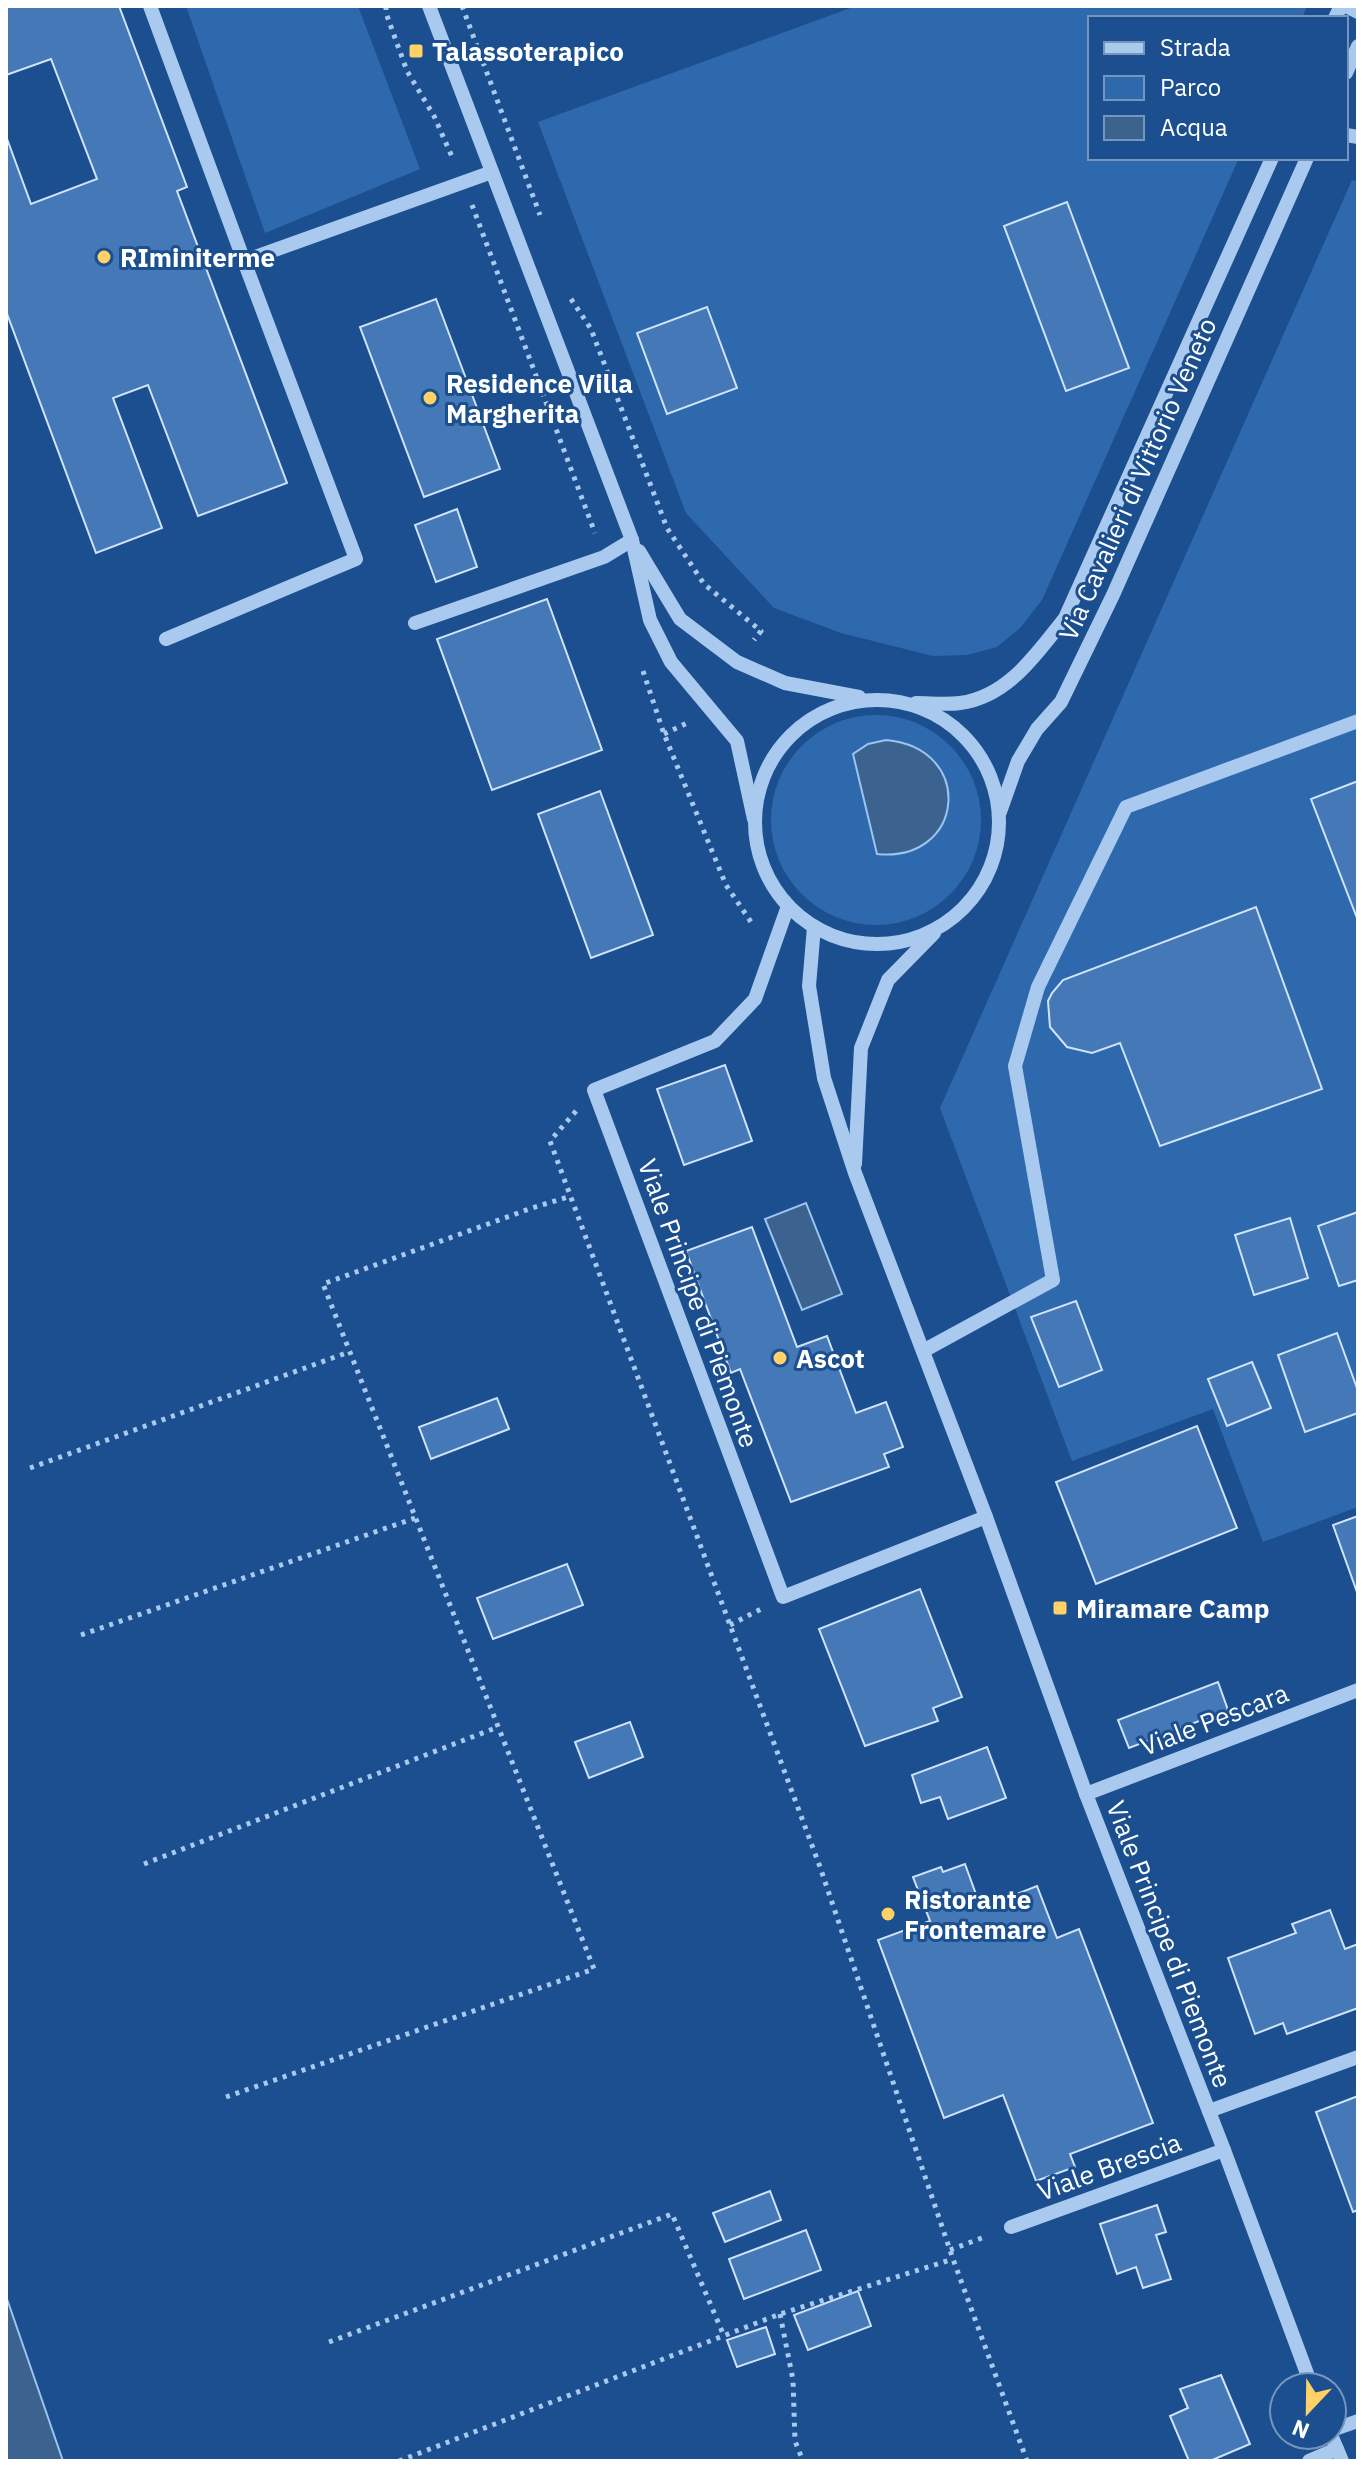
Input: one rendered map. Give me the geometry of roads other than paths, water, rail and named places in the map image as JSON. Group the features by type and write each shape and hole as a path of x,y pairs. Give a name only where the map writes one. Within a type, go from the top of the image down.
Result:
{"street":[{"path":"150,6 356,559 166,639"},
{"path":"429,6 632,540 650,620 671,662 737,741 758,853 768,880 788,906 814,927 851,941 884,944 912,939 940,927 967,906 988,874 998,845 1000,812 995,788 984,761 954,726 910,703 868,699 785,683 737,662 680,619 632,540"},
{"path":"1344,6 1358,12"},
{"path":"1348,68 1358,46"},
{"name":"Via Cavalieri di Vittorio Veneto","path":"910,703 961,703 994,690 1021,672 1065,618 1271,160"},
{"name":"Via Cavalieri di Vittorio Veneto","path":"1000,812 1018,761 1037,729 1061,702 1113,595 1306,160"},
{"path":"244,261 492,172"},
{"path":"415,623 604,557 632,540"},
{"path":"754,819 759,786 773,754 801,724 834,706 868,699"},
{"path":"923,1351 1053,1280 1015,1066 1038,987 1126,807 1358,721"},
{"name":"Viale Principe di Piemonte","path":"788,906 755,999 715,1041 594,1090 783,1597 986,1517"},
{"name":"Viale Principe di Piemonte","path":"814,927 809,986 824,1078 855,1173 986,1517 1086,1794 1306,2371"},
{"name":"Viale Principe di Piemonte","path":"855,1173 861,1048 888,980 940,927"},
{"name":"Viale Pescara","path":"1086,1794 1358,1690"},
{"name":"Viale Brescia","path":"1209,2111 1358,2057"},
{"name":"Viale Brescia","path":"1011,2227 1224,2150"},
{"path":"1309,2461 1339,2455"}],"water":[{"path":"886,740 915,748 935,762 946,782 948,803 942,824 928,841 906,852 877,854 853,754 868,744"},
{"path":"806,1203 842,1294 802,1310 765,1219"},
{"path":"6,2296 63,2461 6,2461"}],"place":[{"name":"Talassoterapico","path":"416,51"},
{"name":"RIminiterme","path":"104,257"},
{"name":"Residence Villa Margherita","path":"430,398"},
{"name":"Ascot","path":"780,1358"},
{"name":"Miramare Camp","path":"1060,1608"},
{"name":"Ristorante Frontemare","path":"888,1914"}]}
